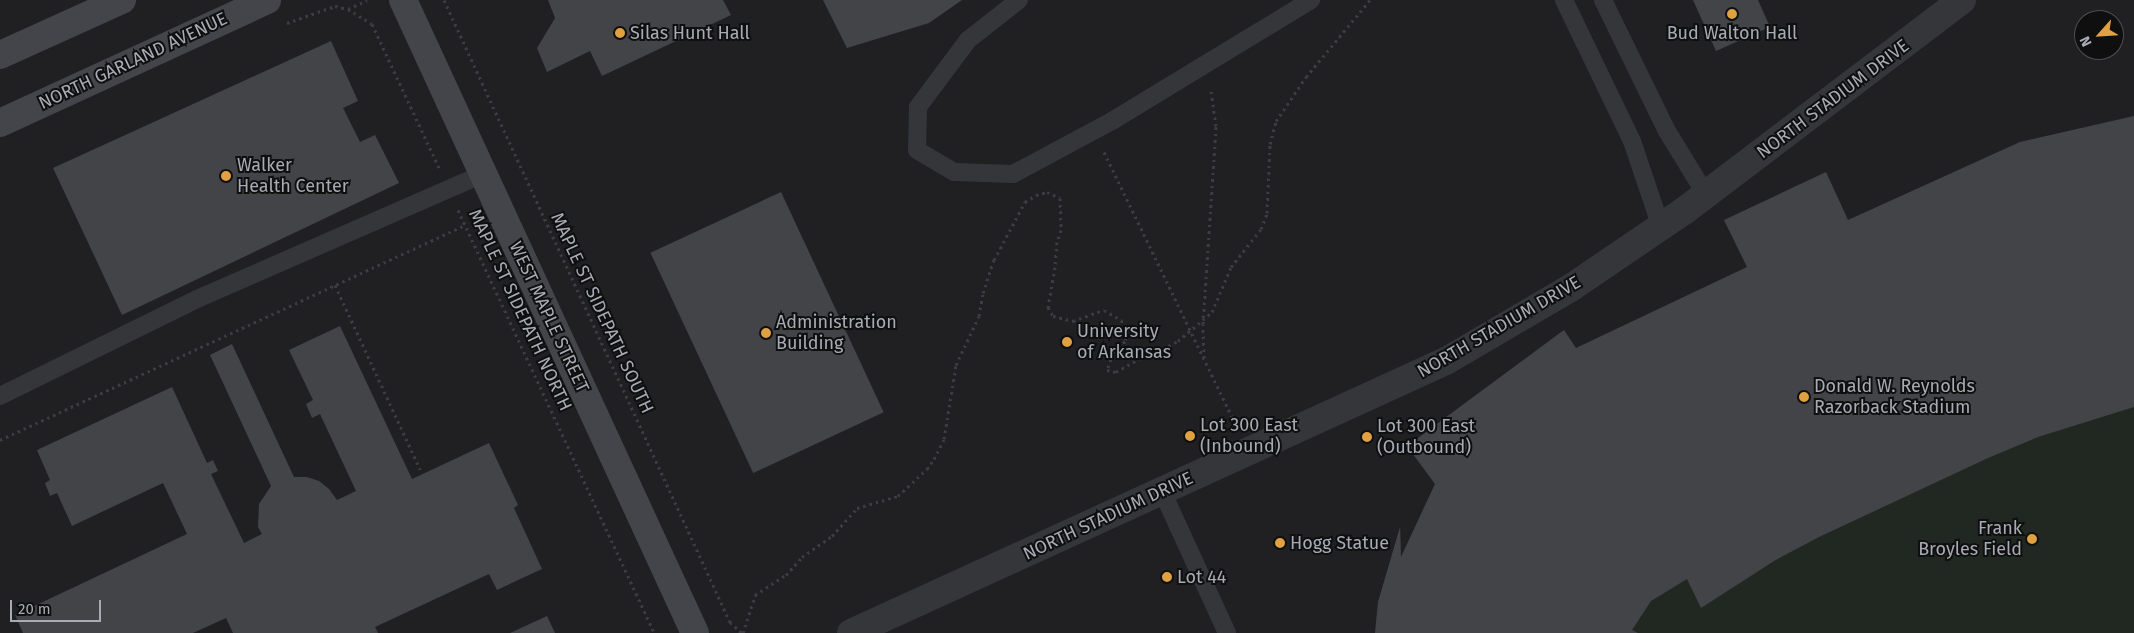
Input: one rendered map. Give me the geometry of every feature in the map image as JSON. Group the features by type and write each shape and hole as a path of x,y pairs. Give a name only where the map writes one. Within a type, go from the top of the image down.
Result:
{"main road":[{"path":"0,55 122,0"},
{"name":"NORTH GARLAND AVENUE","path":"0,123 267,0"},
{"name":"WEST MAPLE STREET","path":"403,0 695,633"}],"street":[{"name":"NORTH STADIUM DRIVE","path":"850,633 1446,361 1572,286 1661,227 1706,195 1962,0"}],"lane":[{"path":"1019,0 968,40 918,107 917,150 954,172 1014,174 1094,131 1311,0"},
{"path":"1564,0 1632,141 1661,227"},
{"path":"1603,0 1667,131 1706,195"},
{"path":"0,396 197,300 483,174"},
{"path":"1162,491 1227,633"}],"path":[{"path":"333,0 335,6"},
{"name":"MAPLE ST SIDEPATH NORTH","path":"367,0 348,9 372,24 654,633"},
{"name":"MAPLE ST SIDEPATH SOUTH","path":"444,0 730,622 743,633"},
{"path":"743,633 755,595 786,576 802,558 832,536 857,508 898,496 934,459 944,439 956,365 979,316 983,293 994,260 1025,202 1036,194 1047,192 1060,198 1061,230 1057,242 1055,267 1048,306 1053,316 1073,321 1104,310 1121,320 1127,331 1125,341 1111,359 1107,370 1116,372 1145,355 1156,352 1178,341 1212,312 1231,267 1261,229 1268,213 1270,144 1276,120 1306,77 1370,0"},
{"path":"1204,361 1204,320 1216,126 1207,62"},
{"path":"1094,131 1234,423"},
{"path":"0,440 465,225"},
{"path":"335,285 420,469"}],"shaded area":[{"name":"University of Arkansas","path":"0,0 2134,0 2134,633 0,633"},
{"name":"Donald W. Reynolds Razorback Stadium","path":"2134,116 2134,633 1375,633 1378,602 1401,525 1401,556 1435,484 1407,446 1564,330 1576,348 1747,267 1724,220 1826,172 1848,220 2020,142"}],"building":[{"name":"Silas Hunt Hall","path":"548,0 723,0 731,15 602,76 590,51 547,72 537,48 555,18"},
{"path":"823,0 962,0 929,23 847,48"},
{"name":"Bud Walton Hall","path":"1693,0 1758,0 1770,27 1716,51"},
{"name":"Walker Health Center","path":"331,41 358,101 343,108 360,142 375,135 399,183 122,315 53,168"},
{"name":"Donald W. Reynolds Razorback Stadium","path":"2134,116 2134,407 2038,437 1988,458 1819,537 1774,561 1701,608 1687,579 1651,601 1632,630 1638,633 1375,633 1378,602 1400,527 1401,557 1435,484 1407,446 1564,330 1576,348 1747,267 1724,220 1826,172 1848,220 2020,142"},
{"name":"Administration Building","path":"781,192 884,412 753,473 650,253"},
{"path":"340,326 412,479 489,443 518,505 514,508 542,569 497,590 489,574 375,627 378,633 233,633 226,618 193,633 23,633 15,615 187,534 163,483 72,526 57,493 50,496 45,483 50,480 37,450 172,387 207,463 213,460 218,471 211,474 244,543 262,534 258,527 259,504 271,486 210,355 232,344 294,477 307,477 319,481 329,489 337,500 356,491 320,414 312,418 306,404 313,400 289,350"},
{"path":"547,616 555,633 510,633"}],"place":[{"name":"Bud Walton Hall","path":"1732,14"},
{"name":"Silas Hunt Hall","path":"620,33"},
{"name":"Walker Health Center","path":"226,176"},
{"name":"Administration Building","path":"766,333"},
{"name":"University of Arkansas","path":"1067,342"},
{"name":"Donald W. Reynolds Razorback Stadium","path":"1804,397"},
{"name":"Lot 300 East (Inbound)","path":"1190,436"},
{"name":"Lot 300 East (Outbound)","path":"1367,437"},
{"name":"Frank Broyles Field","path":"2032,539"},
{"name":"Hogg Statue","path":"1280,543"},
{"name":"Lot 44","path":"1167,577"}]}
